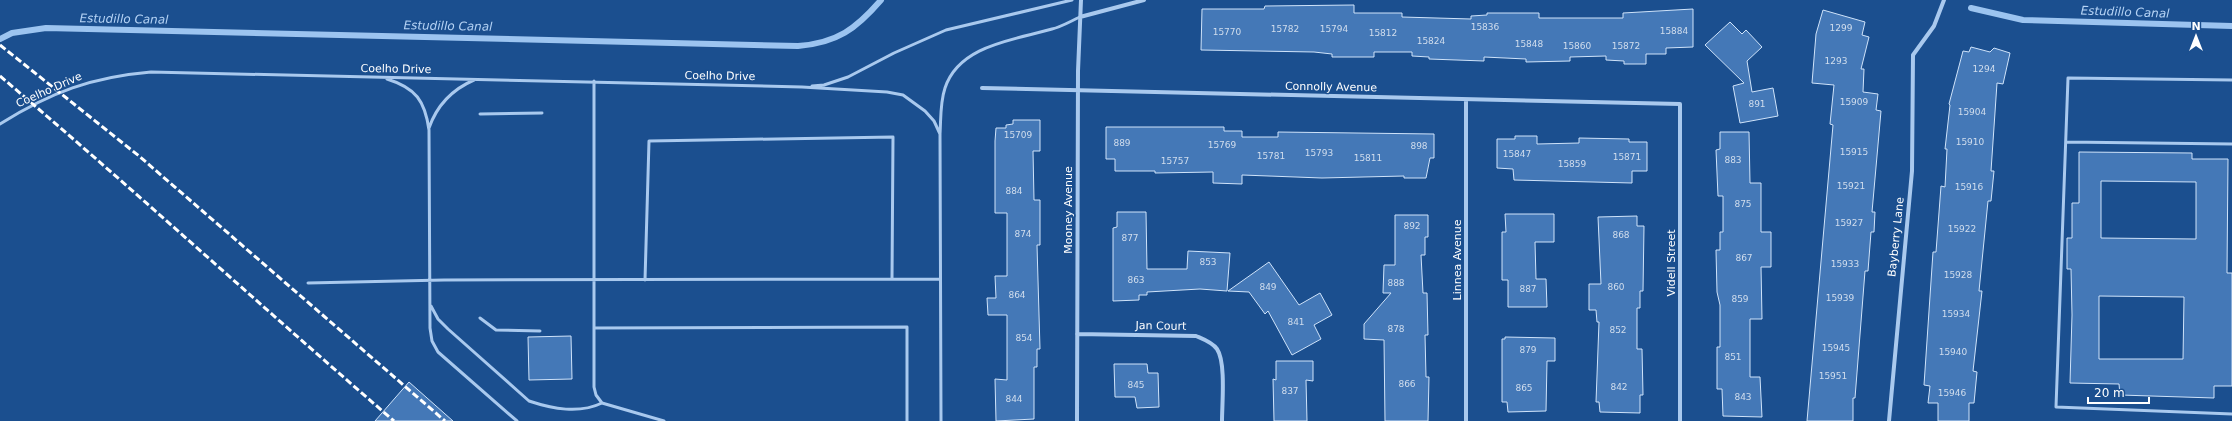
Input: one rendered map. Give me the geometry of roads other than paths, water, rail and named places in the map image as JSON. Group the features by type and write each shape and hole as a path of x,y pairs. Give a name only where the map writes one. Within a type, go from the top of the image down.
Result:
{"street":[{"name":"Mooney Avenue","path":"1077,421 1078,91 1081,0"},
{"path":"1080,17 1144,0"},
{"name":"Bayberry Lane","path":"1889,421 1912,171 1912,55 1934,26 1944,0"},
{"name":"Connolly Avenue","path":"982,88 1680,104"},
{"name":"Linnea Avenue","path":"1466,100 1466,421"},
{"name":"Videll Street","path":"1680,104 1680,421"},
{"name":"Jan Court","path":"1077,334 1196,336 1208,341 1217,350 1221,363 1222,421"}],"lane":[{"name":"Coelho Drive","path":"802,87 824,84 848,77 894,53 946,30 1072,0"},
{"path":"940,421 940,134 941,103 945,87 952,74 962,62 974,54 988,47 1053,29 1080,17"},
{"name":"Coelho Drive","path":"0,124 36,103 94,80 124,74 151,72 802,87 886,92 903,95 925,111 934,121 940,134"},
{"path":"384,78 398,82 410,89 420,100 426,111 429,130 429,280 430,328 432,341 438,352 517,421"},
{"path":"2232,80 2068,78 2056,407 2232,414"},
{"path":"429,130 434,115 450,93 476,79"},
{"path":"594,82 594,387 596,395 602,403 664,421"},
{"path":"480,114 542,114"},
{"path":"645,280 649,141 893,137 892,279"},
{"path":"2066,142 2232,144"},
{"path":"308,283 429,280 940,279"},
{"path":"430,299 432,311 438,319 529,401 541,405 580,410 589,409 602,403"},
{"path":"480,318 496,330 540,331"},
{"path":"594,328 907,327 907,421"}],"waterway":[{"name":"Estudillo Canal","path":"0,39 12,33 46,28 798,46 824,42 845,33 863,19 881,0"},
{"name":"Estudillo Canal","path":"1971,8 2023,20 2232,26"}],"railway":[{"path":"0,45 139,156 445,421"},
{"path":"0,76 394,421"}]}
